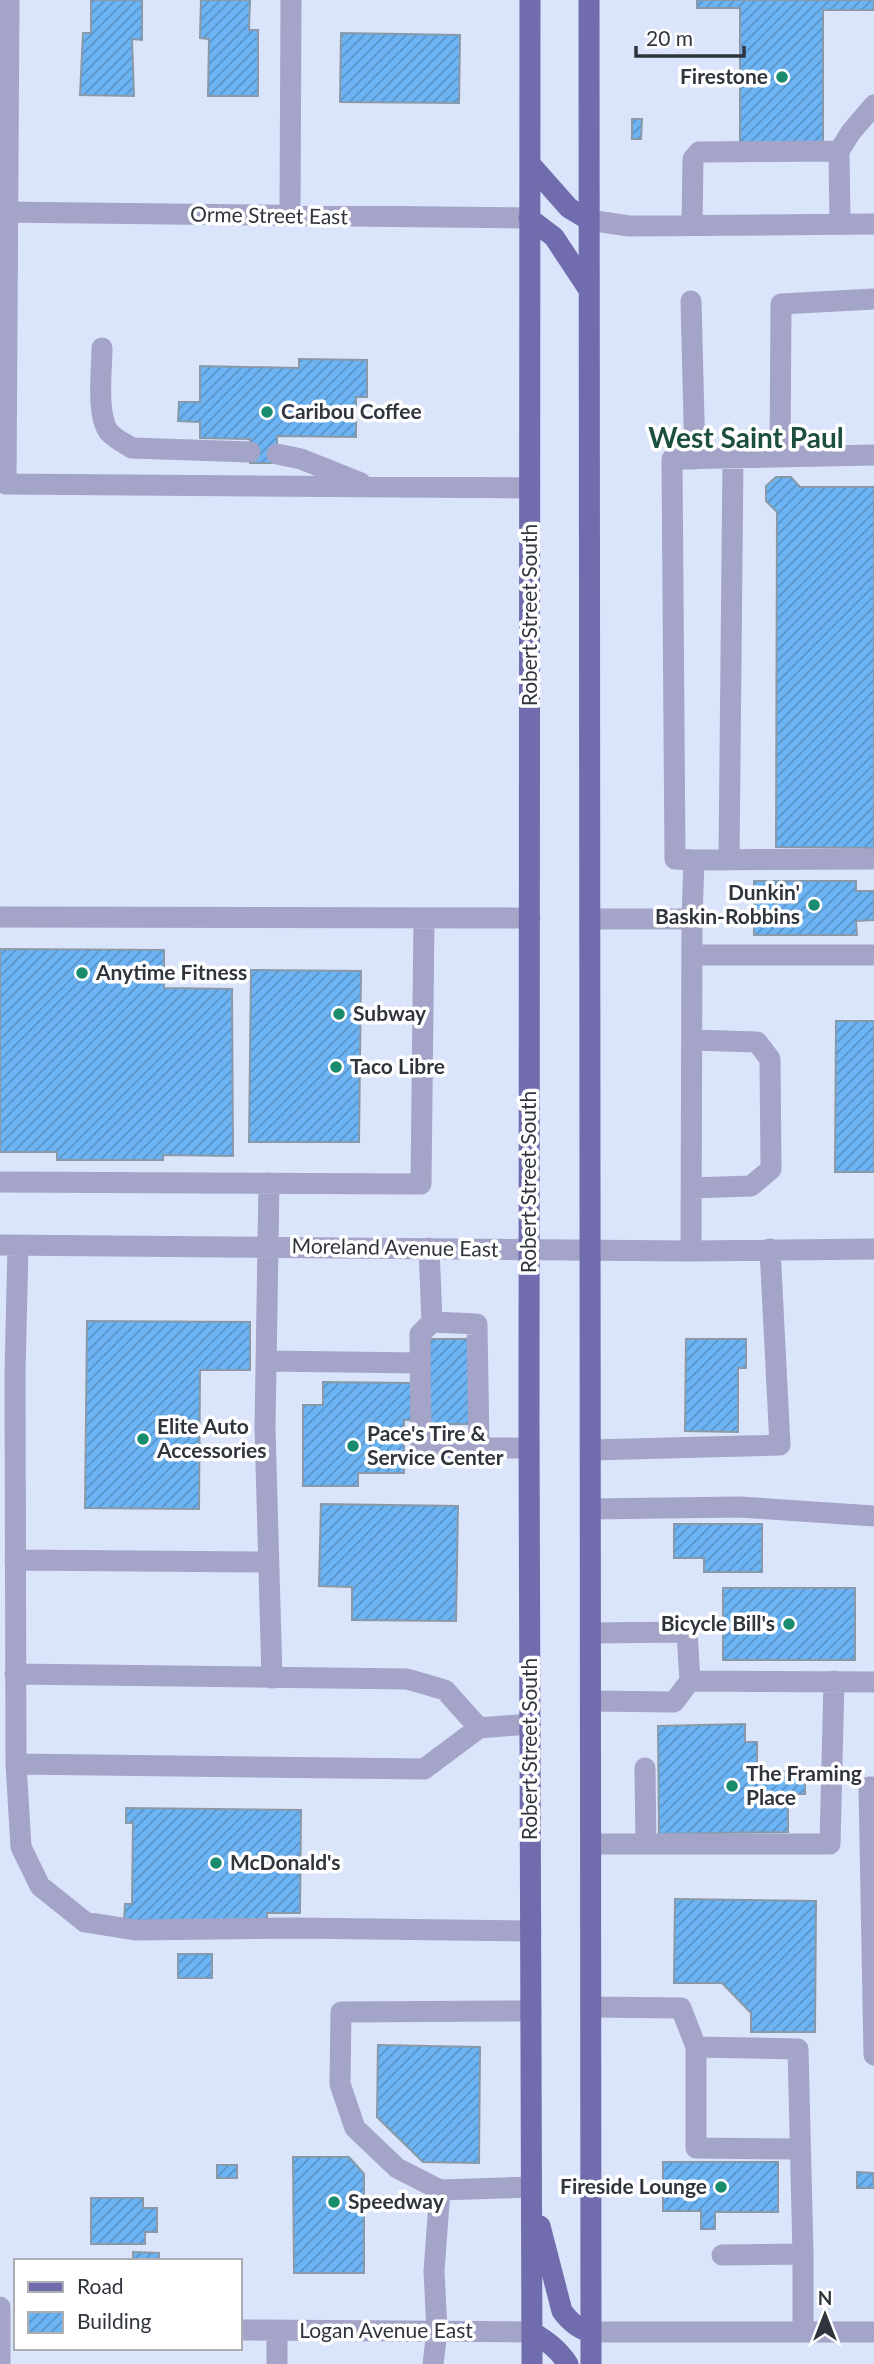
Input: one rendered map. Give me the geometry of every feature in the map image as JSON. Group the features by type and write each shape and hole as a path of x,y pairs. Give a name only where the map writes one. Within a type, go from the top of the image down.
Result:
{"main road":[{"name":"Robert Street South","path":"530,0 529,1448 532,2364"},
{"path":"589,0 590,2364"},
{"path":"530,164 569,208 589,220"},
{"path":"529,218 554,237 589,290"},
{"path":"532,2192 562,2311 569,2322 590,2332"},
{"path":"532,2332 561,2353 568,2364"}],"street":[{"path":"9,0 5,212 6,484 530,488"},
{"path":"290,216 291,0"},
{"path":"839,225 839,151 874,105"},
{"path":"692,226 693,159 699,152 839,151"},
{"name":"Orme Street East","path":"5,212 529,218"},
{"path":"589,220 629,226 874,225"},
{"path":"780,457 781,303 874,299"},
{"path":"691,301 695,459"},
{"path":"102,348 102,410 107,430 119,441 132,448 250,452"},
{"path":"277,454 301,459 370,487"},
{"path":"691,1251 692,919 684,859 672,459 874,454"},
{"path":"729,859 733,458"},
{"path":"684,859 874,859"},
{"path":"0,917 530,918"},
{"path":"0,1182 421,1184 424,918"},
{"path":"590,919 692,919"},
{"path":"692,955 874,955"},
{"path":"691,1188 751,1186 771,1168 770,1059 757,1042 692,1040"},
{"path":"269,1184 265,1429 272,1678"},
{"path":"9,1245 8,1381 15,1560 16,1764 21,1847 40,1886 85,1922 135,1930 294,1928 530,1931"},
{"name":"Moreland Avenue East","path":"9,1245 691,1251 874,1249"},
{"path":"429,1248 432,1322 420,1334 421,1448 529,1448"},
{"path":"591,1450 779,1445 770,1249"},
{"path":"432,1322 477,1324 479,1448"},
{"path":"266,1361 420,1363"},
{"path":"591,1509 740,1507 874,1516"},
{"path":"15,1560 269,1562"},
{"path":"591,1633 687,1632 690,1681 674,1702 591,1701"},
{"path":"15,1674 407,1679 444,1690 480,1728"},
{"path":"690,1681 874,1682"},
{"path":"591,1844 830,1844 834,1681"},
{"path":"16,1764 424,1769 480,1728 530,1724"},
{"path":"645,1768 646,1844"},
{"path":"874,1787 869,1787 874,2055"},
{"path":"591,2007 681,2008 696,2047 696,2148 800,2148"},
{"path":"531,2011 341,2012 340,2084 355,2127 397,2168 440,2190 532,2192"},
{"path":"696,2047 798,2049 803,2332"},
{"path":"433,2364 437,2331 434,2271 440,2190"},
{"path":"722,2255 803,2254"},
{"path":"0,2307 0,2364"},
{"name":"Logan Avenue East","path":"242,2330 532,2332"},
{"path":"277,2330 277,2364"},
{"path":"590,2332 874,2332"}],"building":[{"path":"91,0 142,0 142,40 132,39 134,96 80,95 83,33 91,33"},
{"path":"201,0 250,0 249,30 258,30 258,96 208,96 209,39 200,38"},
{"name":"Firestone","path":"697,0 874,0 874,10 823,10 823,145 740,145 740,8 697,8"},
{"path":"341,33 460,35 459,103 340,102"},
{"path":"632,119 642,119 641,139 632,139"},
{"name":"Caribou Coffee","path":"299,359 367,360 367,397 356,397 356,437 277,436 277,463 250,463 250,439 200,438 200,422 178,421 179,402 200,402 200,366 299,368"},
{"path":"776,477 791,477 800,487 874,487 874,848 776,847 777,512 766,501 766,486"},
{"name":"Dunkin' Baskin-Robbins","path":"754,881 856,881 856,891 874,891 874,920 856,921 857,935 754,935"},
{"path":"0,949 164,950 164,988 232,989 233,1156 163,1155 163,1160 57,1160 57,1152 0,1152"},
{"path":"251,970 361,971 359,1142 249,1142"},
{"path":"836,1021 874,1021 874,1172 835,1172"},
{"name":"Elite Auto Accessories","path":"87,1321 250,1322 250,1370 200,1370 199,1509 85,1508"},
{"path":"430,1339 469,1339 469,1424 430,1424"},
{"path":"686,1339 746,1339 746,1368 738,1368 738,1432 685,1431"},
{"name":"Pace's Tire & Service Center","path":"323,1382 412,1383 411,1420 404,1420 404,1473 358,1473 358,1486 303,1486 303,1405 323,1405"},
{"path":"321,1504 458,1506 456,1621 352,1620 352,1587 319,1586"},
{"path":"674,1524 762,1524 762,1572 704,1572 704,1558 674,1558"},
{"name":"Bicycle Bill's","path":"723,1588 855,1588 855,1660 723,1660"},
{"name":"The Framing Place","path":"745,1724 745,1742 757,1742 757,1771 789,1771 789,1778 805,1778 805,1794 788,1794 788,1832 659,1834 658,1726"},
{"name":"McDonald's","path":"126,1808 301,1810 300,1913 267,1913 267,1923 124,1921 125,1904 132,1904 133,1823 126,1823"},
{"path":"675,1899 816,1901 815,2032 751,2032 751,2013 722,1983 674,1983"},
{"path":"178,1954 212,1954 212,1978 178,1978"},
{"path":"378,2045 480,2047 479,2163 423,2162 377,2117"},
{"path":"293,2157 349,2157 364,2174 364,2273 294,2273"},
{"name":"Fireside Lounge","path":"663,2162 778,2162 778,2212 715,2212 715,2229 701,2229 701,2211 663,2211"},
{"path":"217,2165 237,2165 237,2178 217,2178"},
{"path":"857,2172 873,2173 874,2188 857,2188"},
{"path":"91,2198 143,2198 143,2208 157,2208 157,2232 145,2232 145,2244 91,2244"},
{"path":"133,2252 159,2253 159,2259 133,2259"}],"place":[{"name":"Firestone","path":"782,77"},
{"name":"Caribou Coffee","path":"267,412"},
{"name":"Dunkin' Baskin-Robbins","path":"814,905"},
{"name":"Anytime Fitness","path":"82,973"},
{"name":"Subway","path":"339,1014"},
{"name":"Taco Libre","path":"336,1067"},
{"name":"Elite Auto Accessories","path":"143,1439"},
{"name":"Pace's Tire & Service Center","path":"353,1446"},
{"name":"Bicycle Bill's","path":"789,1624"},
{"name":"The Framing Place","path":"732,1786"},
{"name":"McDonald's","path":"216,1863"},
{"name":"Fireside Lounge","path":"721,2187"},
{"name":"Speedway","path":"334,2202"}],"district":[{"name":"West Saint Paul","path":"746,438"}]}
